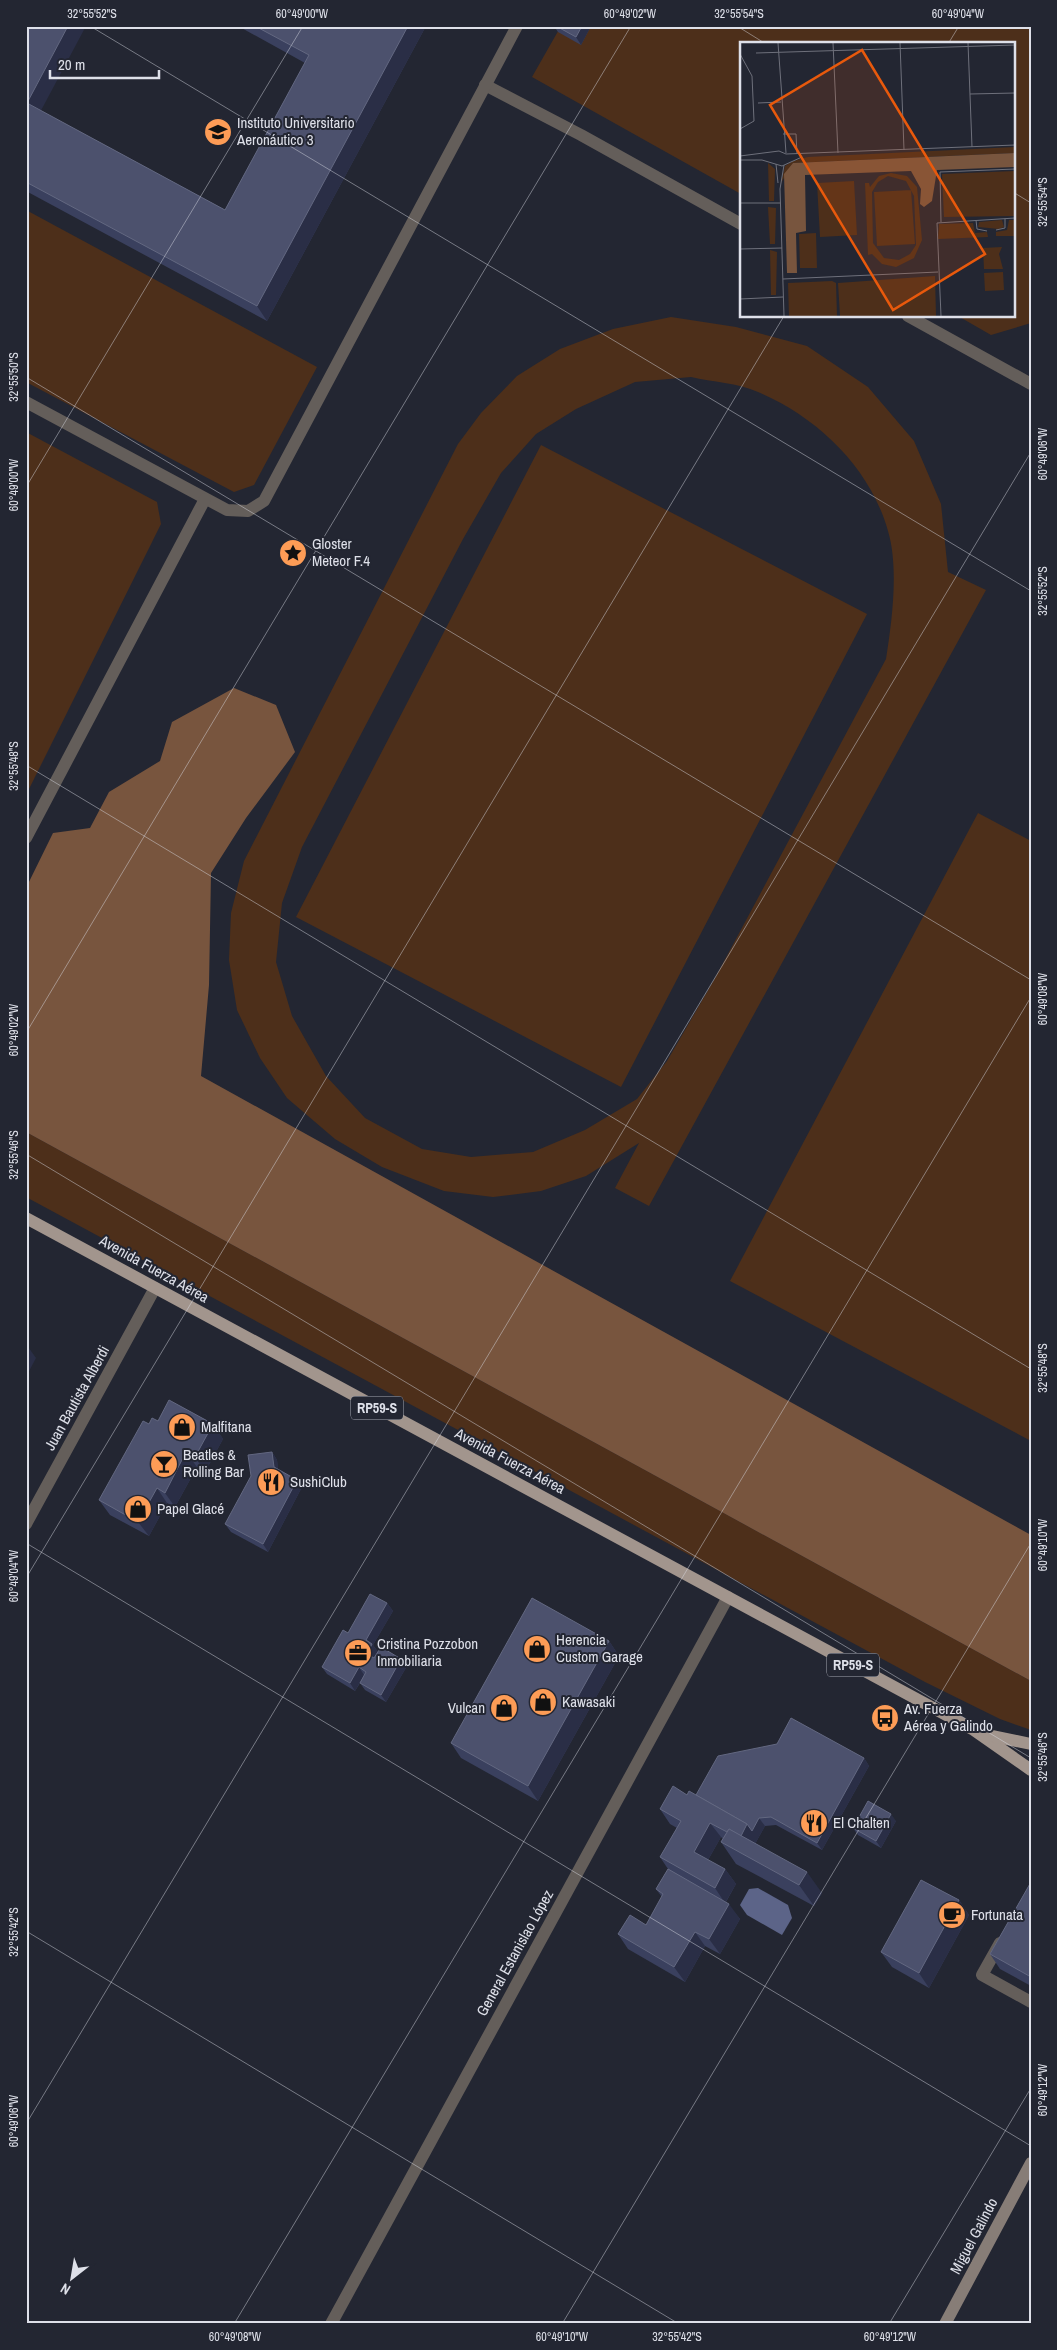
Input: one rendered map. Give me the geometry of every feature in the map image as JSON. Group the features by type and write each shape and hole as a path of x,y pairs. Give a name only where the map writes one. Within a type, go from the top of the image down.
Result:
{"main road":[{"name":"Avenida Fuerza Aérea","path":"26,1218 978,1733 1031,1770"},
{"name":"Avenida Fuerza Aérea","path":"978,1733 1031,1744"},
{"name":"Miguel Galindo","path":"948,2323 1031,2163"}],"street":[{"path":"26,402 227,510 248,512 264,501 517,26"},
{"path":"485,86 581,135 740,223"},
{"path":"912,318 1031,384"},
{"path":"26,838 205,499"},
{"name":"Juan Bautista Alberdi","path":"26,1524 155,1288"},
{"name":"General Estanislao López","path":"331,2324 728,1597"},
{"path":"1008,1928 982,1975 1031,2002"}],"shaded area":[{"path":"561,26 1031,26 1031,323 991,335 961,318 1014,318 1014,42 740,42 740,193 532,77"},
{"path":"26,210 317,367 254,485 234,492 26,382"},
{"path":"671,317 736,327 807,346 868,387 914,441 941,504 948,572 986,590 649,1206 615,1188 639,1143 586,1176 541,1191 493,1197 444,1191 382,1167 335,1139 287,1098 260,1058 237,1010 229,960 231,913 244,861 458,444 481,413 517,376 560,349 613,329","holes":["691,377 750,389 780,403 801,415 820,430 855,465 880,508 891,546 894,578 886,659 714,980 667,1061 637,1099 585,1130 533,1152 471,1157 422,1149 365,1118 326,1076 292,1016 276,962 282,903 302,847 463,539 501,473 536,434 576,409 635,382"]},
{"path":"26,432 157,502 161,524 26,795"},
{"path":"541,445 867,614 621,1087 296,917"},
{"path":"234,688 276,705 295,752 246,818 211,873 209,985 201,1076 1031,1535 1031,1681 26,1132 26,888 53,833 90,828 109,792 160,761 172,722"},
{"path":"978,813 1031,841 1031,1441 730,1281"},
{"path":"26,1132 1031,1681 1031,1730 1000,1719 925,1682 26,1197"}],"water":[{"path":"758,1888 788,1905 792,1918 782,1935 747,1915 740,1905 749,1889"}],"building":[{"path":"26,26 68,26 27,103 225,210 309,55 255,26 408,26 257,306 26,182"},
{"path":"556,26 582,26 576,37"},
{"path":"169,1400 213,1424 195,1457 186,1452 165,1493 157,1488 138,1522 99,1500 143,1421 149,1424 152,1418 158,1421"},
{"path":"272,1452 274,1467 297,1480 263,1544 225,1524 251,1476 248,1455"},
{"name":"Cristina Pozzobon Inmobiliaria","path":"370,1594 387,1603 366,1640 372,1644 367,1654 374,1658 381,1647 401,1659 381,1695 360,1683 366,1672 359,1667 350,1683 322,1667 343,1630 348,1633"},
{"name":"Kawasaki","path":"532,1598 609,1641 528,1786 451,1743"},
{"path":"791,1718 864,1758 817,1843 771,1817 759,1818 752,1831 747,1824 696,1795 718,1756 777,1744"},
{"path":"673,1786 687,1795 689,1791 747,1824 741,1836 729,1829 727,1832 710,1823 694,1852 725,1869 715,1888 660,1857 681,1821 660,1809"},
{"path":"868,1801 891,1814 876,1841 853,1828"},
{"path":"729,1829 807,1872 799,1885 721,1842"},
{"path":"668,1869 729,1904 709,1939 695,1932 674,1967 618,1934 630,1915 646,1925 663,1894 656,1889"},
{"path":"921,1880 959,1900 919,1973 881,1952"},
{"path":"1031,1882 1031,1977 990,1954"}],"place":[{"name":"Instituto Universitario Aeronáutico 3","path":"218,132"},
{"name":"Gloster Meteor F.4","path":"293,553"},
{"name":"Malfitana","path":"182,1427"},
{"name":"Beatles & Rolling Bar","path":"164,1464"},
{"name":"SushiClub","path":"271,1482"},
{"name":"Papel Glacé","path":"138,1509"},
{"name":"Herencia Custom Garage","path":"537,1649"},
{"name":"Cristina Pozzobon Inmobiliaria","path":"358,1653"},
{"name":"Kawasaki","path":"543,1702"},
{"name":"Vulcan","path":"504,1708"},
{"name":"Av. Fuerza Aérea y Galindo","path":"885,1718"},
{"name":"El Chalten","path":"814,1823"},
{"name":"Fortunata","path":"952,1915"}]}
